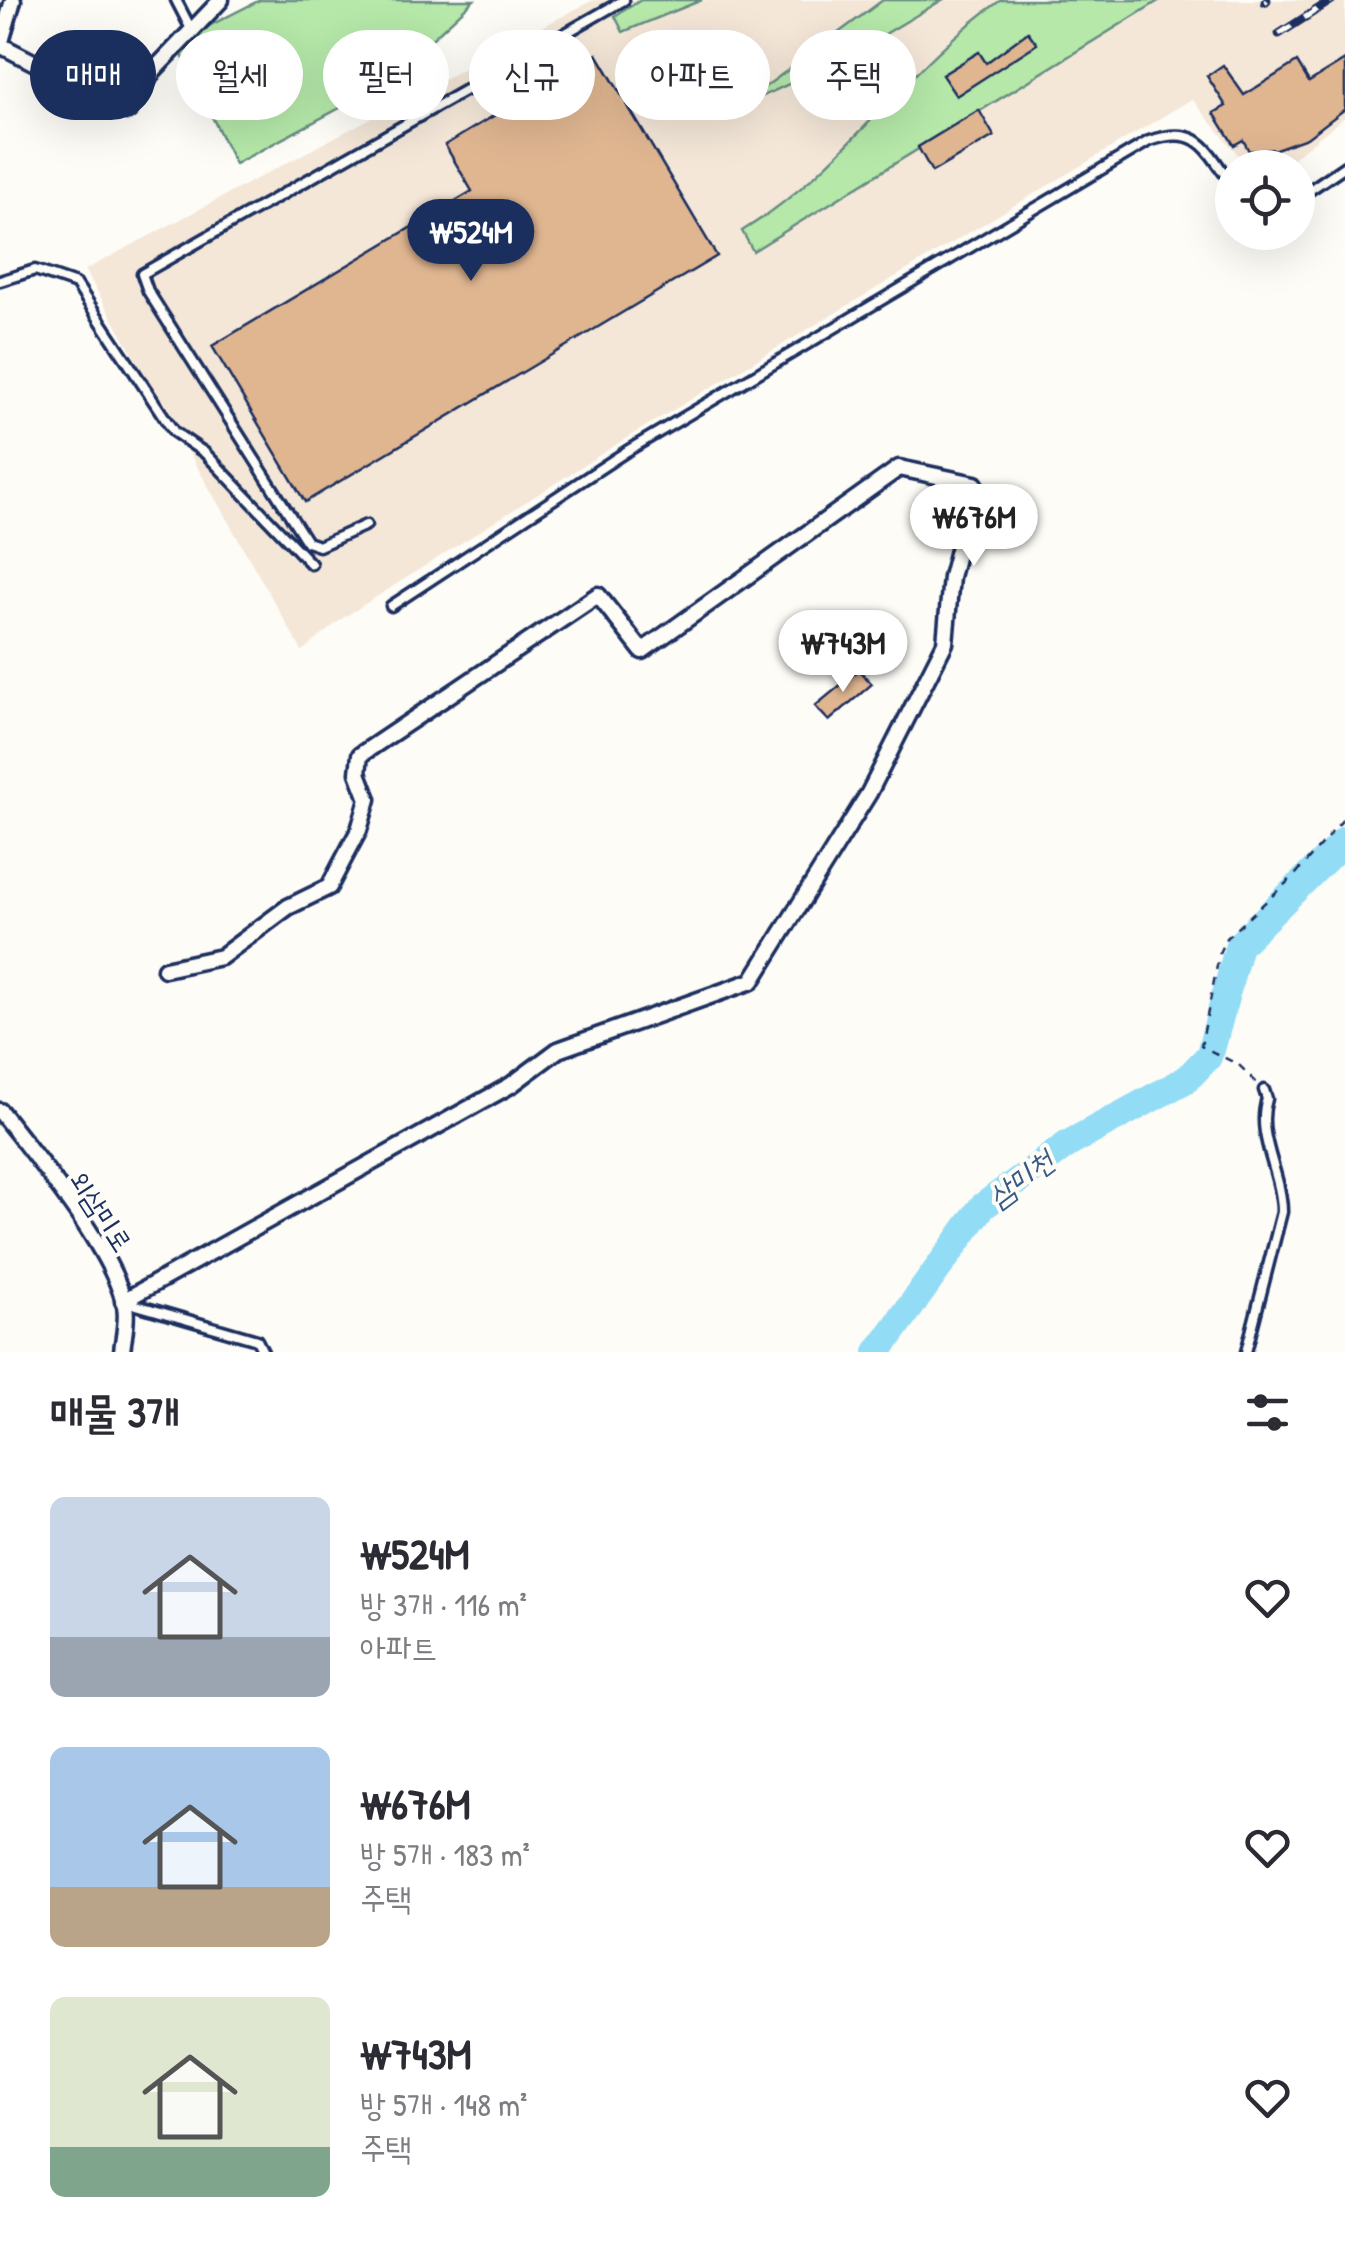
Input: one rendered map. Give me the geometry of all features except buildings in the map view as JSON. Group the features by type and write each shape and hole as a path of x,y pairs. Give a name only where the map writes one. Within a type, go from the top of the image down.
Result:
{"street":[{"path":"13,0 0,45 128,111 154,70 176,47"},
{"path":"192,30 221,0"},
{"path":"123,1301 511,1086 558,1050 752,981 870,793 945,642 950,577 975,484 898,468 642,652 598,596 360,755 358,772 368,799 359,830 329,887 288,906 220,957 165,970"},
{"name":"외삼미로","path":"0,1111 100,1251 123,1301 122,1352"}],"lane":[{"path":"176,0 192,30"},
{"path":"366,524 319,546 307,542 148,290 142,274 624,0"},
{"path":"391,606 627,450 1130,150 1172,133 1187,135 1204,145 1215,161"},
{"path":"1315,186 1345,166"},
{"path":"0,281 35,270 76,284 174,432 205,454 311,564"},
{"path":"1246,1352 1282,1212 1282,1194 1261,1118 1268,1099 1264,1090"},
{"path":"123,1301 257,1340 262,1352"}],"path":[{"path":"1264,1090 1239,1066 1201,1046 1220,951 1226,938 1295,875 1345,817"}],"shaded area":[{"path":"593,0 1345,0 1345,117 1303,150 1234,150 1192,99 625,439 343,618 302,651 85,270 367,120 449,120 449,77 469,66 469,120 595,120 595,30 537,30"}],"green space":[{"path":"260,0 474,0 442,30 323,30 323,117 235,164 214,120 303,120 303,30 204,30"},
{"path":"641,0 702,0 628,30 622,30 615,16"},
{"path":"883,0 942,0 892,30 842,30"},
{"path":"1001,0 1160,0 753,251 742,231 812,179 871,120 916,120 916,74"},
{"path":"790,68 790,84 770,93 770,83"}],"waterway":[{"name":"삼미천","path":"1211,1050 1239,945 1345,840"},
{"name":"삼미천","path":"878,1352 982,1207 1068,1144 1187,1079 1208,1057"}],"railway":[{"path":"1279,34 1332,0"}]}
